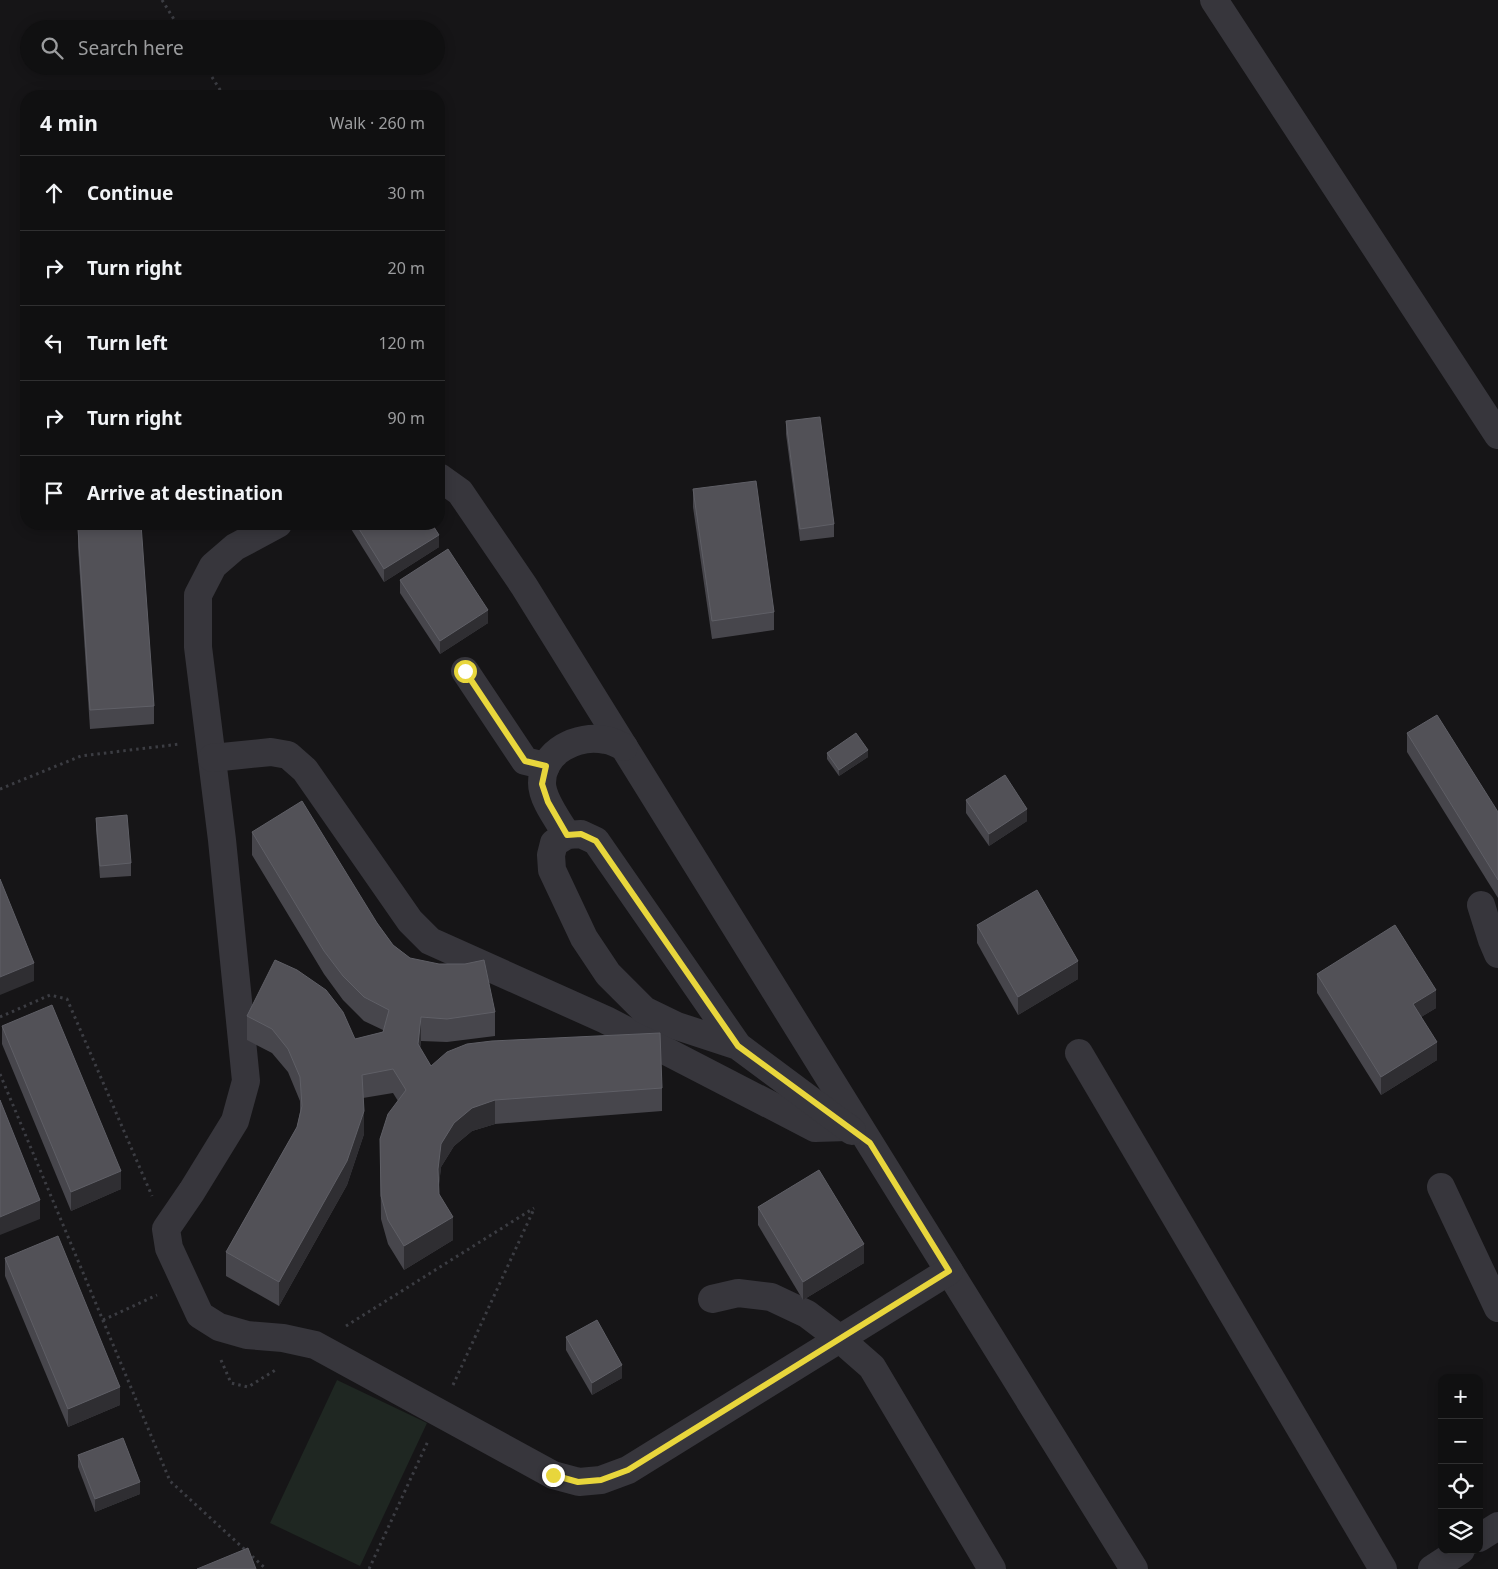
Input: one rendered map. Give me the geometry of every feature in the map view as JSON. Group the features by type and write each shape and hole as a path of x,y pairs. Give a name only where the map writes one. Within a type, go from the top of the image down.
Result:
{"street":[{"path":"1214,0 1498,435"},
{"path":"445,482 460,492 524,586 1134,1569"},
{"path":"266,530 235,546 213,566 198,595 198,647 222,840 246,1081 235,1121 166,1229 169,1248 200,1315 219,1326 247,1335 283,1338 315,1345 553,1475 578,1482 601,1480 628,1470 949,1271"},
{"path":"465,671 525,761 546,766"},
{"path":"585,739 595,719 594,699"},
{"path":"567,835 548,802 542,784 546,766 554,754 567,744 585,739 606,740 624,747"},
{"path":"211,749 288,754 305,770 410,921 430,941 606,1020 815,1128 848,1128"},
{"path":"738,1046 596,841 581,834 567,835 554,843 551,855 552,870 584,938 608,974 644,1010 677,1026 738,1046 870,1143"},
{"path":"1481,905 1498,954"},
{"path":"1078,1053 1383,1569"},
{"path":"1441,1187 1498,1308"},
{"path":"712,1299 738,1293 771,1297 808,1314 872,1367 992,1569"},
{"path":"1483,1535 1498,1526"},
{"path":"1432,1569 1454,1554"}],"path":[{"path":"162,0 174,20"},
{"path":"210,75 220,90"},
{"path":"0,789 81,756 211,749"},
{"path":"0,1017 50,995 67,999 166,1229"},
{"path":"0,1074 170,1481 266,1569"},
{"path":"219,1358 231,1383 248,1387 534,1208"},
{"path":"102,1320 185,1282"}],"shaded area":[{"path":"337,1380 427,1423 360,1566 270,1523"}],"building":[{"path":"820,417 834,524 800,529 786,421"},
{"path":"756,481 774,612 712,621 693,489"},
{"path":"78,530 141,530 154,706 90,710"},
{"path":"360,530 436,530 439,535 384,569"},
{"path":"448,549 488,610 440,641 400,580"},
{"path":"1437,715 1498,812 1498,880 1407,733"},
{"path":"856,733 868,750 839,770 827,753"},
{"path":"1005,775 1027,809 989,834 966,800"},
{"path":"302,801 377,923 393,945 410,958 439,964 465,964 484,960 495,1012 447,1019 421,1017 418,1044 431,1066 447,1052 467,1044 492,1041 660,1033 662,1088 495,1100 472,1108 454,1123 441,1144 438,1169 439,1194 453,1217 404,1246 388,1220 381,1196 380,1139 388,1114 406,1090 393,1069 362,1075 364,1111 347,1161 279,1282 226,1252 297,1127 302,1106 300,1077 288,1049 272,1029 247,1016 275,960 297,970 326,990 343,1012 355,1039 383,1032 389,1010 364,997 343,976 324,951 252,832"},
{"path":"127,815 131,863 100,866 96,818"},
{"path":"0,879 34,963 0,977"},
{"path":"1037,890 1078,961 1018,997 977,925"},
{"path":"1395,925 1436,990 1413,1004 1437,1042 1381,1077 1317,974"},
{"path":"52,1005 121,1171 71,1192 2,1026"},
{"path":"0,1100 40,1200 0,1217"},
{"path":"819,1170 864,1244 803,1282 758,1207"},
{"path":"58,1236 120,1387 68,1409 5,1258"},
{"path":"597,1320 622,1365 592,1383 566,1337"},
{"path":"123,1438 140,1482 95,1499 78,1455"},
{"path":"248,1548 256,1569 197,1569"}],"route":[{"path":"465,671 525,761 546,766 542,784 548,802 567,835 581,834 596,841 738,1046 870,1143 949,1271 628,1470 601,1480 578,1482 553,1475"}]}
